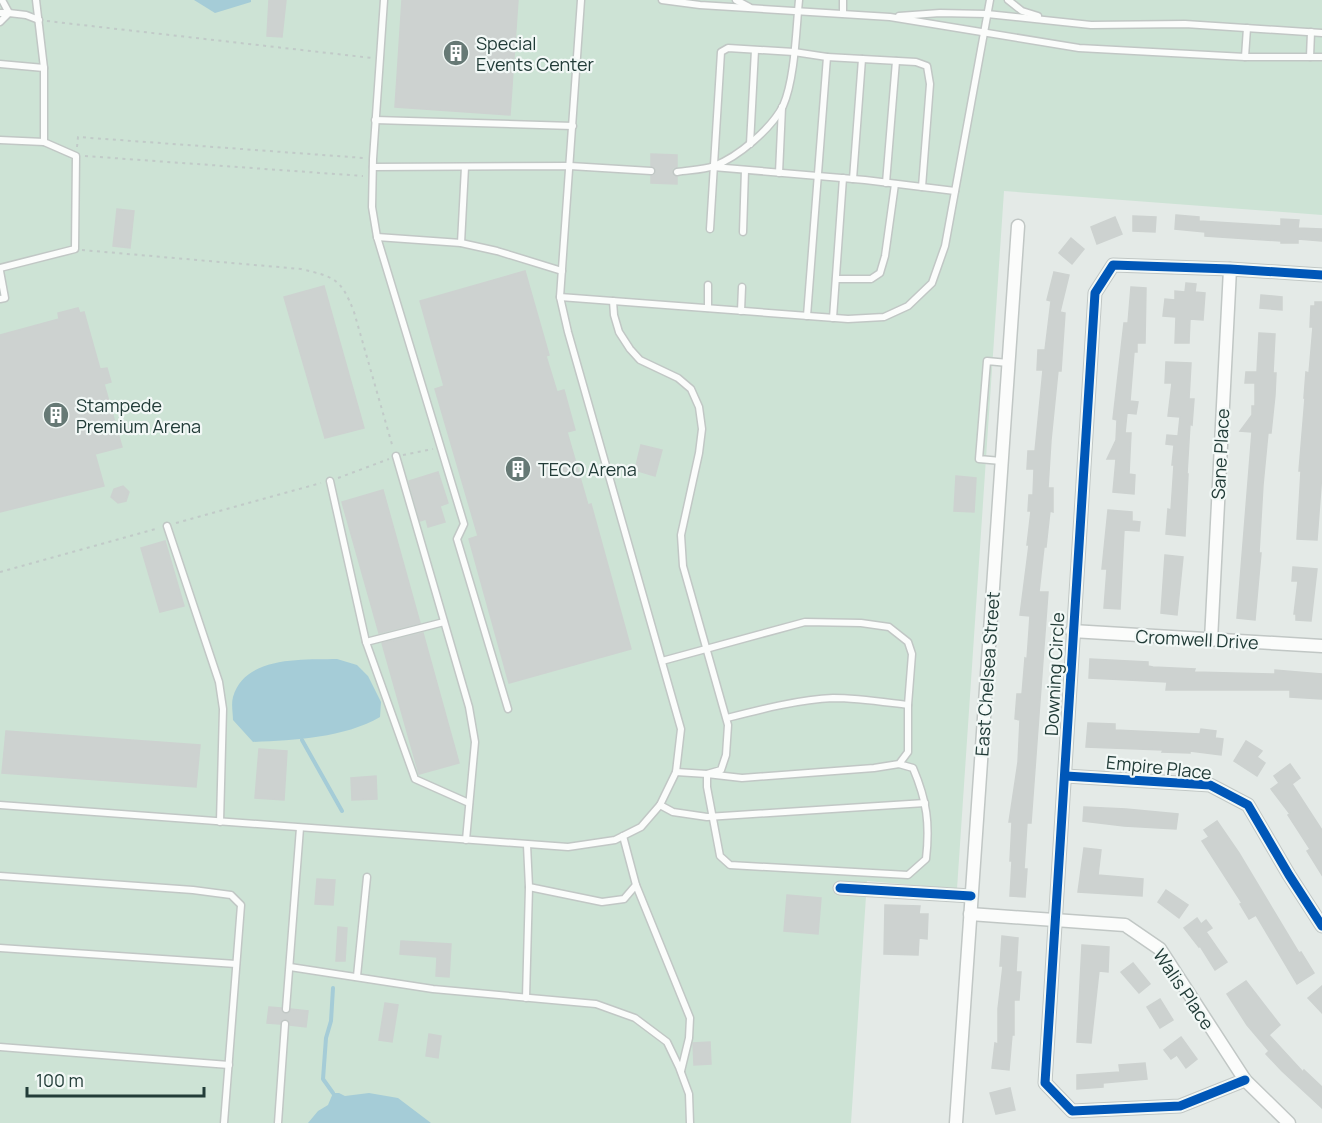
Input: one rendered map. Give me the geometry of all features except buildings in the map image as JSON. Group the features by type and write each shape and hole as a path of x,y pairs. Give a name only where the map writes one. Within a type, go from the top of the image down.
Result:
{"street":[{"name":"East Chelsea Street","path":"956,1123 1018,226"},
{"name":"Downing Circle","path":"1245,1080 1180,1106 1072,1111 1045,1083 1095,293 1113,265 1230,268 1322,275"},
{"name":"Sane Place","path":"1211,640 1230,268"},
{"name":"Cromwell Drive","path":"1072,631 1322,646"},
{"name":"Empire Place","path":"1066,776 1210,785 1248,805 1322,926"},
{"path":"840,888 971,896"},
{"name":"Walis Place","path":"970,914 1125,925 1160,949 1245,1080 1289,1123"}],"lane":[{"path":"2,0 9,13"},
{"path":"36,0 44,68 44,142"},
{"path":"384,0 378,58 372,207 378,237 464,524 457,539 508,709"},
{"path":"0,805 568,847 615,840 641,827 660,805 676,772 681,729 560,297 582,0"},
{"path":"663,0 890,17 1079,48 1245,57 1322,57"},
{"path":"736,0 750,8"},
{"path":"779,173 782,106 793,67 799,0"},
{"path":"843,0 843,13"},
{"path":"560,297 833,318 884,317 908,306 932,283 945,246 990,0"},
{"path":"1008,0 1022,11 1050,21"},
{"path":"890,17 940,12 987,14 1091,25 1185,24 1322,33"},
{"path":"0,13 26,15 39,20"},
{"path":"0,22 9,13"},
{"path":"1245,57 1247,28"},
{"path":"1310,57 1311,32"},
{"path":"710,229 720,52 728,48 916,62 927,66 930,84 922,187"},
{"path":"750,144 755,50"},
{"path":"807,316 826,57"},
{"path":"853,179 862,59"},
{"path":"886,183 896,61"},
{"path":"0,64 44,68"},
{"path":"712,167 742,151 764,130 782,106"},
{"path":"375,120 573,126"},
{"path":"0,140 44,142 76,156 75,249 0,269 5,298 0,299"},
{"path":"373,167 570,166 651,171"},
{"path":"461,243 465,167"},
{"path":"677,172 712,167 843,178 955,191"},
{"path":"743,232 745,170"},
{"path":"833,318 843,178"},
{"path":"836,279 871,279 880,273 885,256 895,184"},
{"path":"378,237 461,243 497,251 562,271"},
{"path":"708,285 708,308"},
{"path":"741,311 742,287"},
{"path":"614,301 614,315 619,332 630,349 640,360 660,368 691,389 699,407 702,429 681,535 683,566 728,725 726,755 721,770 707,774"},
{"path":"1001,461 979,459 987,361 1008,363"},
{"path":"396,456 470,707 474,742 466,840"},
{"path":"330,481 366,642 416,779 469,803"},
{"path":"167,526 219,682 223,709 220,822"},
{"path":"366,642 444,622"},
{"path":"662,661 805,622 861,623 889,627 908,642 912,654 908,705 908,752 899,764"},
{"path":"727,718 831,698 908,705"},
{"path":"676,772 707,774 742,778 899,764 913,768 923,791 929,830 926,859 908,875 730,865 720,856 707,788 707,774"},
{"path":"660,805 673,812 713,816 925,803"},
{"path":"286,1009 300,828"},
{"path":"623,836 636,885 690,1018 689,1038 681,1071"},
{"path":"526,998 528,844"},
{"path":"0,876 193,890 231,895 241,905 224,1123"},
{"path":"357,976 367,877"},
{"path":"529,887 602,902 624,899 636,885"},
{"path":"0,948 236,964"},
{"path":"290,967 433,989 596,1004 635,1018 667,1042 689,1094 690,1123"},
{"path":"278,1123 285,1024"},
{"path":"0,1047 229,1065"}],"path":[{"path":"39,20 378,58"},
{"path":"373,159 78,137 76,156 373,177"},
{"path":"75,249 301,268 330,276 346,290 396,456"},
{"path":"0,572 330,481 396,456 441,447"}],"green space":[{"path":"0,0 1322,0 1322,215 1004,191 957,889 867,881 851,1123 0,1123"}],"water":[{"path":"194,0 251,0 251,2 215,13"},
{"path":"337,659 357,665 368,676 381,702 380,717 335,734 253,742 233,720 233,697 240,683 250,673 262,667 293,660"},
{"path":"333,1093 345,1096 369,1093 398,1098 431,1123 308,1123 318,1111 328,1105"}],"waterway":[{"path":"302,740 342,811"},
{"path":"333,988 323,1079 333,1093"}],"cycle path":[{"path":"1245,1080 1180,1106 1072,1111 1045,1083 1095,293 1113,265 1322,275"},
{"path":"1066,776 1210,785 1248,805 1322,926"},
{"path":"840,888 971,896"}],"place":[{"name":"Special Events Center","path":"456,53"},
{"name":"Stampede Premium Arena","path":"56,415"},
{"name":"TECO Arena","path":"518,469"}]}
